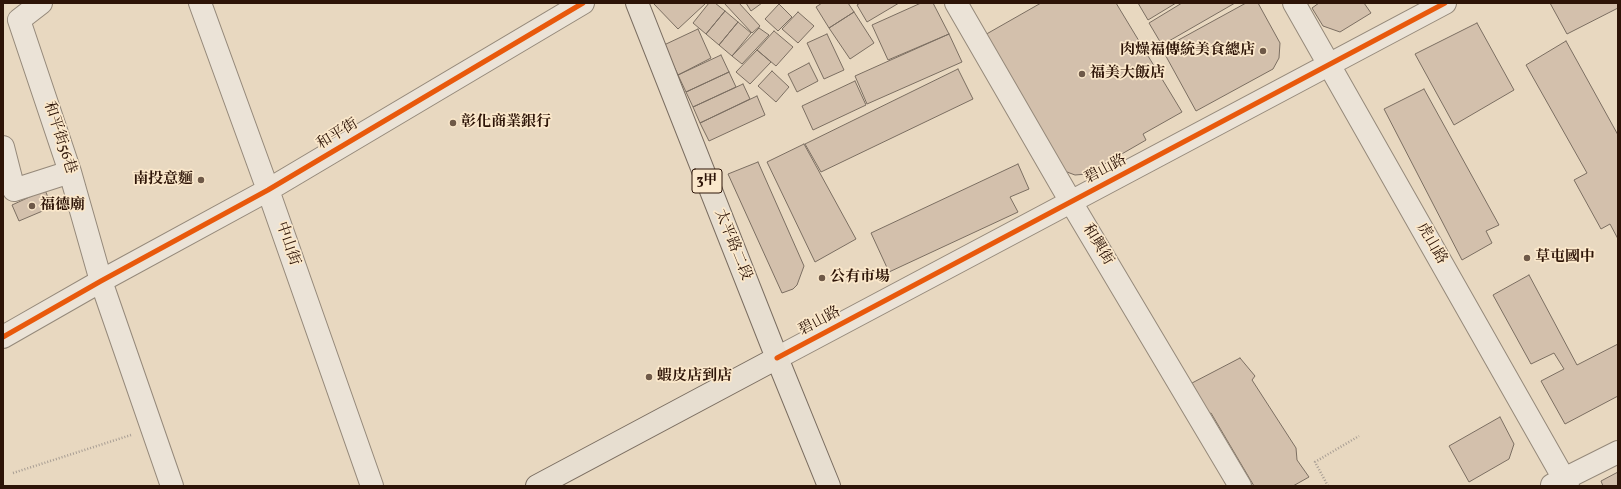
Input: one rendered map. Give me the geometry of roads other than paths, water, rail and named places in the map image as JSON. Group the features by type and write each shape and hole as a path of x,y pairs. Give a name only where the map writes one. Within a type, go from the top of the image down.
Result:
{"main road":[{"name":"太平路二段","path":"637,3 829,486"},
{"name":"碧山路","path":"537,486 777,358"}],"street":[{"name":"中山街","path":"200,3 268,190 372,486"},
{"name":"和平街","path":"3,337 101,281 268,190 583,3"},
{"name":"和興街","path":"956,3 1240,486"},
{"name":"虎山路","path":"1294,3 1561,484"},
{"name":"碧山路","path":"777,358 1445,3"},
{"name":"和平街56巷","path":"36,4 19,20 70,172 101,281 172,486"},
{"path":"3,147 14,190 70,172"},
{"path":"1561,484 1618,452"}],"place":[{"name":"肉燥福傳統美食總店","path":"1263,51"},
{"name":"福美大飯店","path":"1082,74"},
{"name":"彰化商業銀行","path":"453,123"},
{"name":"南投意麵","path":"201,180"},
{"name":"福德廟","path":"32,206"},
{"name":"草屯國中","path":"1527,258"},
{"name":"公有市場","path":"822,278"},
{"name":"蝦皮店到店","path":"649,377"}]}
